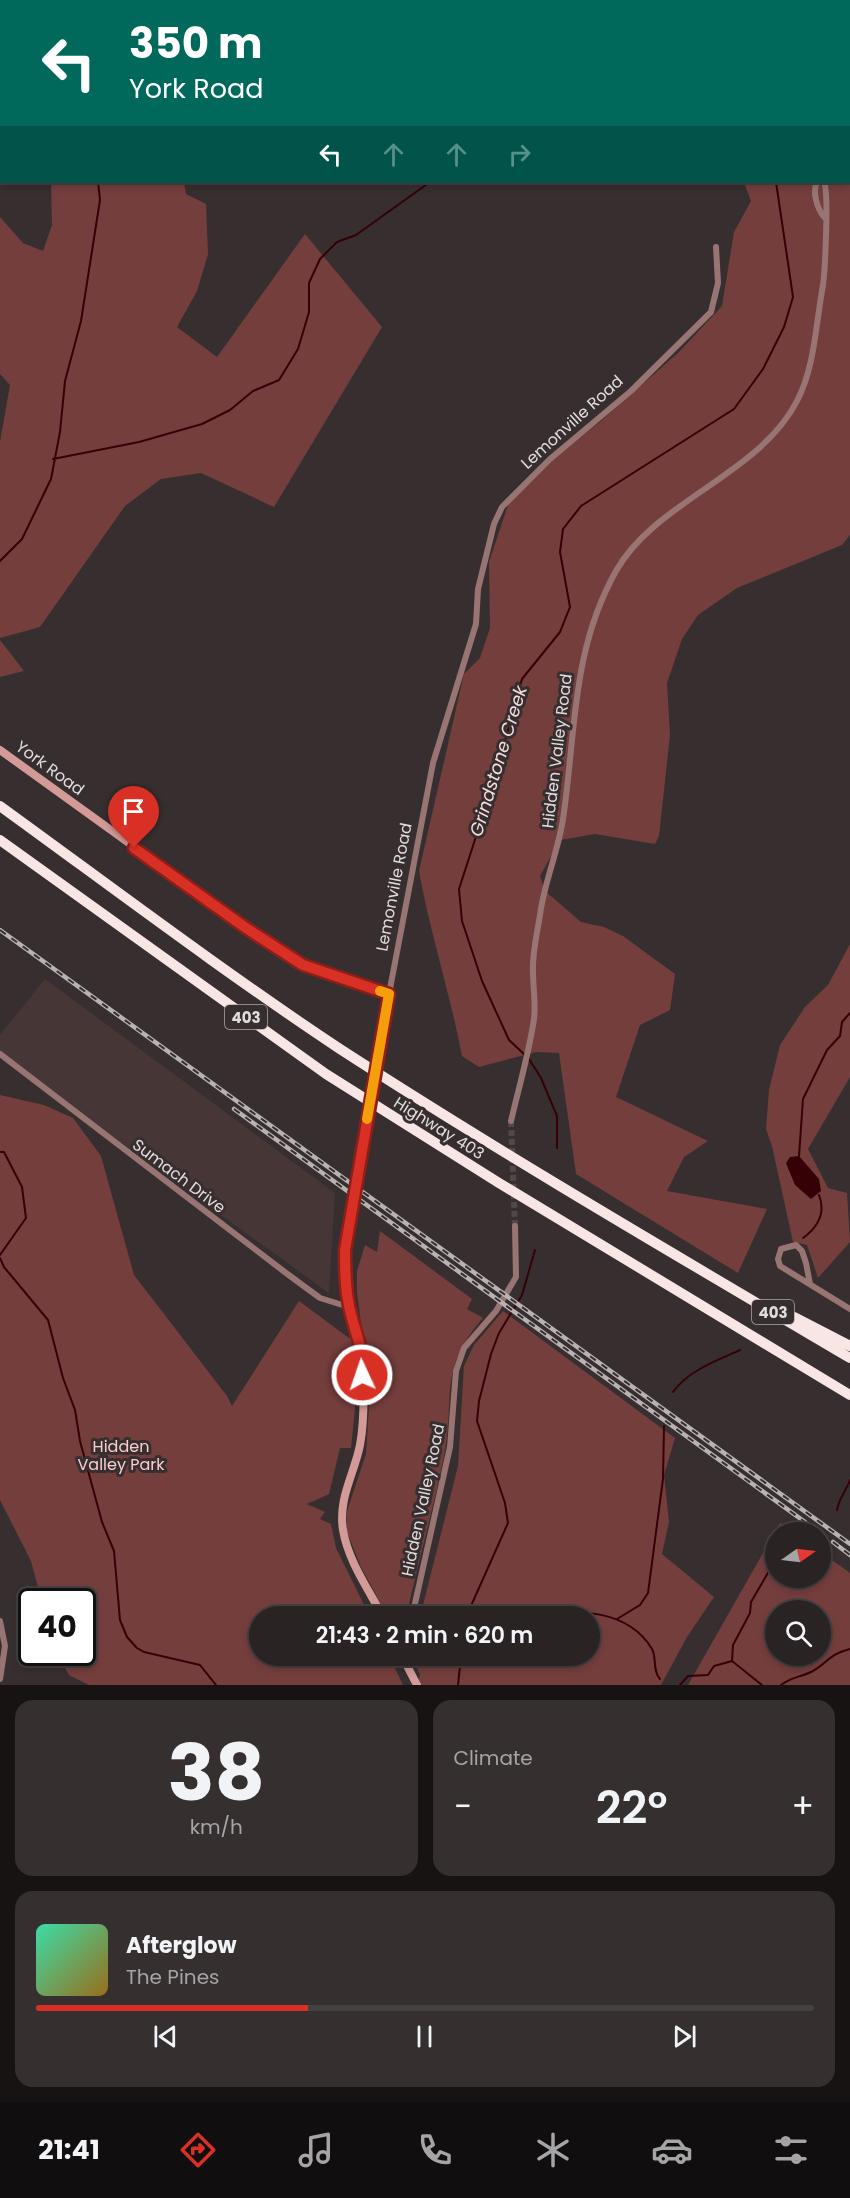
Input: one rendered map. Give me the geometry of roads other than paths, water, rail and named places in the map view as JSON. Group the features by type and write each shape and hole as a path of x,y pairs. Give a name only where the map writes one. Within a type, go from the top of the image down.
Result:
{"highway":[{"name":"Highway 403","path":"0,806 264,998 340,1049 850,1358"},
{"name":"Highway 403","path":"0,840 326,1074 499,1184 850,1395"},
{"path":"695,1266 850,1346"},
{"path":"781,1353 850,1401"}],"street":[{"name":"Hidden Valley Road","path":"816,183 818,209 824,217"},
{"name":"Hidden Valley Road","path":"511,1121 535,1016 532,969 540,911 557,856 564,817 578,675 600,603 617,569 636,542 740,463 777,429 796,402 807,374 826,269 824,217 828,197 824,183"},
{"name":"Lemonville Road","path":"377,1606 348,1550 343,1530 342,1503 360,1445 363,1356 350,1307 345,1274 351,1217 383,1027 433,763 476,624 478,589 494,524 502,507 550,459 587,431 631,391 711,312 718,283 716,247"},
{"name":"York Road","path":"0,750 276,949 325,974 389,994"},
{"name":"Sumach Drive","path":"0,1054 320,1298 350,1307"},
{"name":"Hidden Valley Road","path":"414,1606 450,1447 456,1371 464,1348 496,1311 516,1277 514,1226"},
{"path":"810,1284 802,1251 796,1245 781,1249 778,1258 780,1266 850,1309"},
{"path":"0,1621 5,1646 0,1679"},
{"path":"407,1666 417,1685"}],"waterway":[{"path":"0,561 22,539 51,479 60,432 65,381 81,321 100,200 98,183"},
{"path":"53,459 139,442 202,424 230,410 253,391 279,380 298,349 309,312 309,283 320,259 337,242 356,235 429,183"},
{"name":"Grindstone Creek","path":"525,1055 509,1040 482,981 462,921 459,889 494,781 522,679 560,632 570,607 560,552 563,529 581,506 734,409 763,369 784,327 793,297 776,183"},
{"path":"799,1156 803,1099 827,1050 840,1036 842,1022 850,1013"},
{"name":"Grindstone Creek","path":"529,1059 541,1078 557,1116 557,1148"},
{"name":"Grindstone Creek","path":"0,1152 4,1152 22,1187 26,1218 0,1255"},
{"path":"803,1238 813,1229 821,1214 819,1195"},
{"name":"Grindstone Creek","path":"471,1606 508,1523 505,1503 477,1421 479,1401 491,1354 499,1333 522,1295 535,1250"},
{"name":"Grindstone Creek","path":"0,1258 4,1267 48,1320 63,1378 75,1410 80,1441 102,1522 114,1551 120,1620 127,1637 144,1652 200,1665 216,1685"},
{"path":"673,1392 679,1384 695,1372 740,1350"},
{"path":"617,1619 640,1605 648,1593 663,1479 664,1426"},
{"path":"837,1510 850,1480"},
{"path":"732,1661 733,1645 750,1613 751,1602 765,1578"},
{"path":"600,1615 630,1626 642,1636 652,1649 656,1672 660,1679"},
{"path":"781,1685 813,1671 833,1656 850,1649"},
{"path":"732,1661 762,1685"},
{"path":"680,1685 688,1676 708,1675 714,1666 732,1661"},
{"name":"Grindstone Creek","path":"458,1685 460,1666"}],"tunnel":[{"path":"511,1121 515,1226"}],"railway":[{"path":"0,930 850,1544"},
{"path":"234,1109 805,1522"},
{"path":"833,1542 850,1555"}],"park label":[{"name":"Hidden Valley Park","path":"121,1455"}]}
